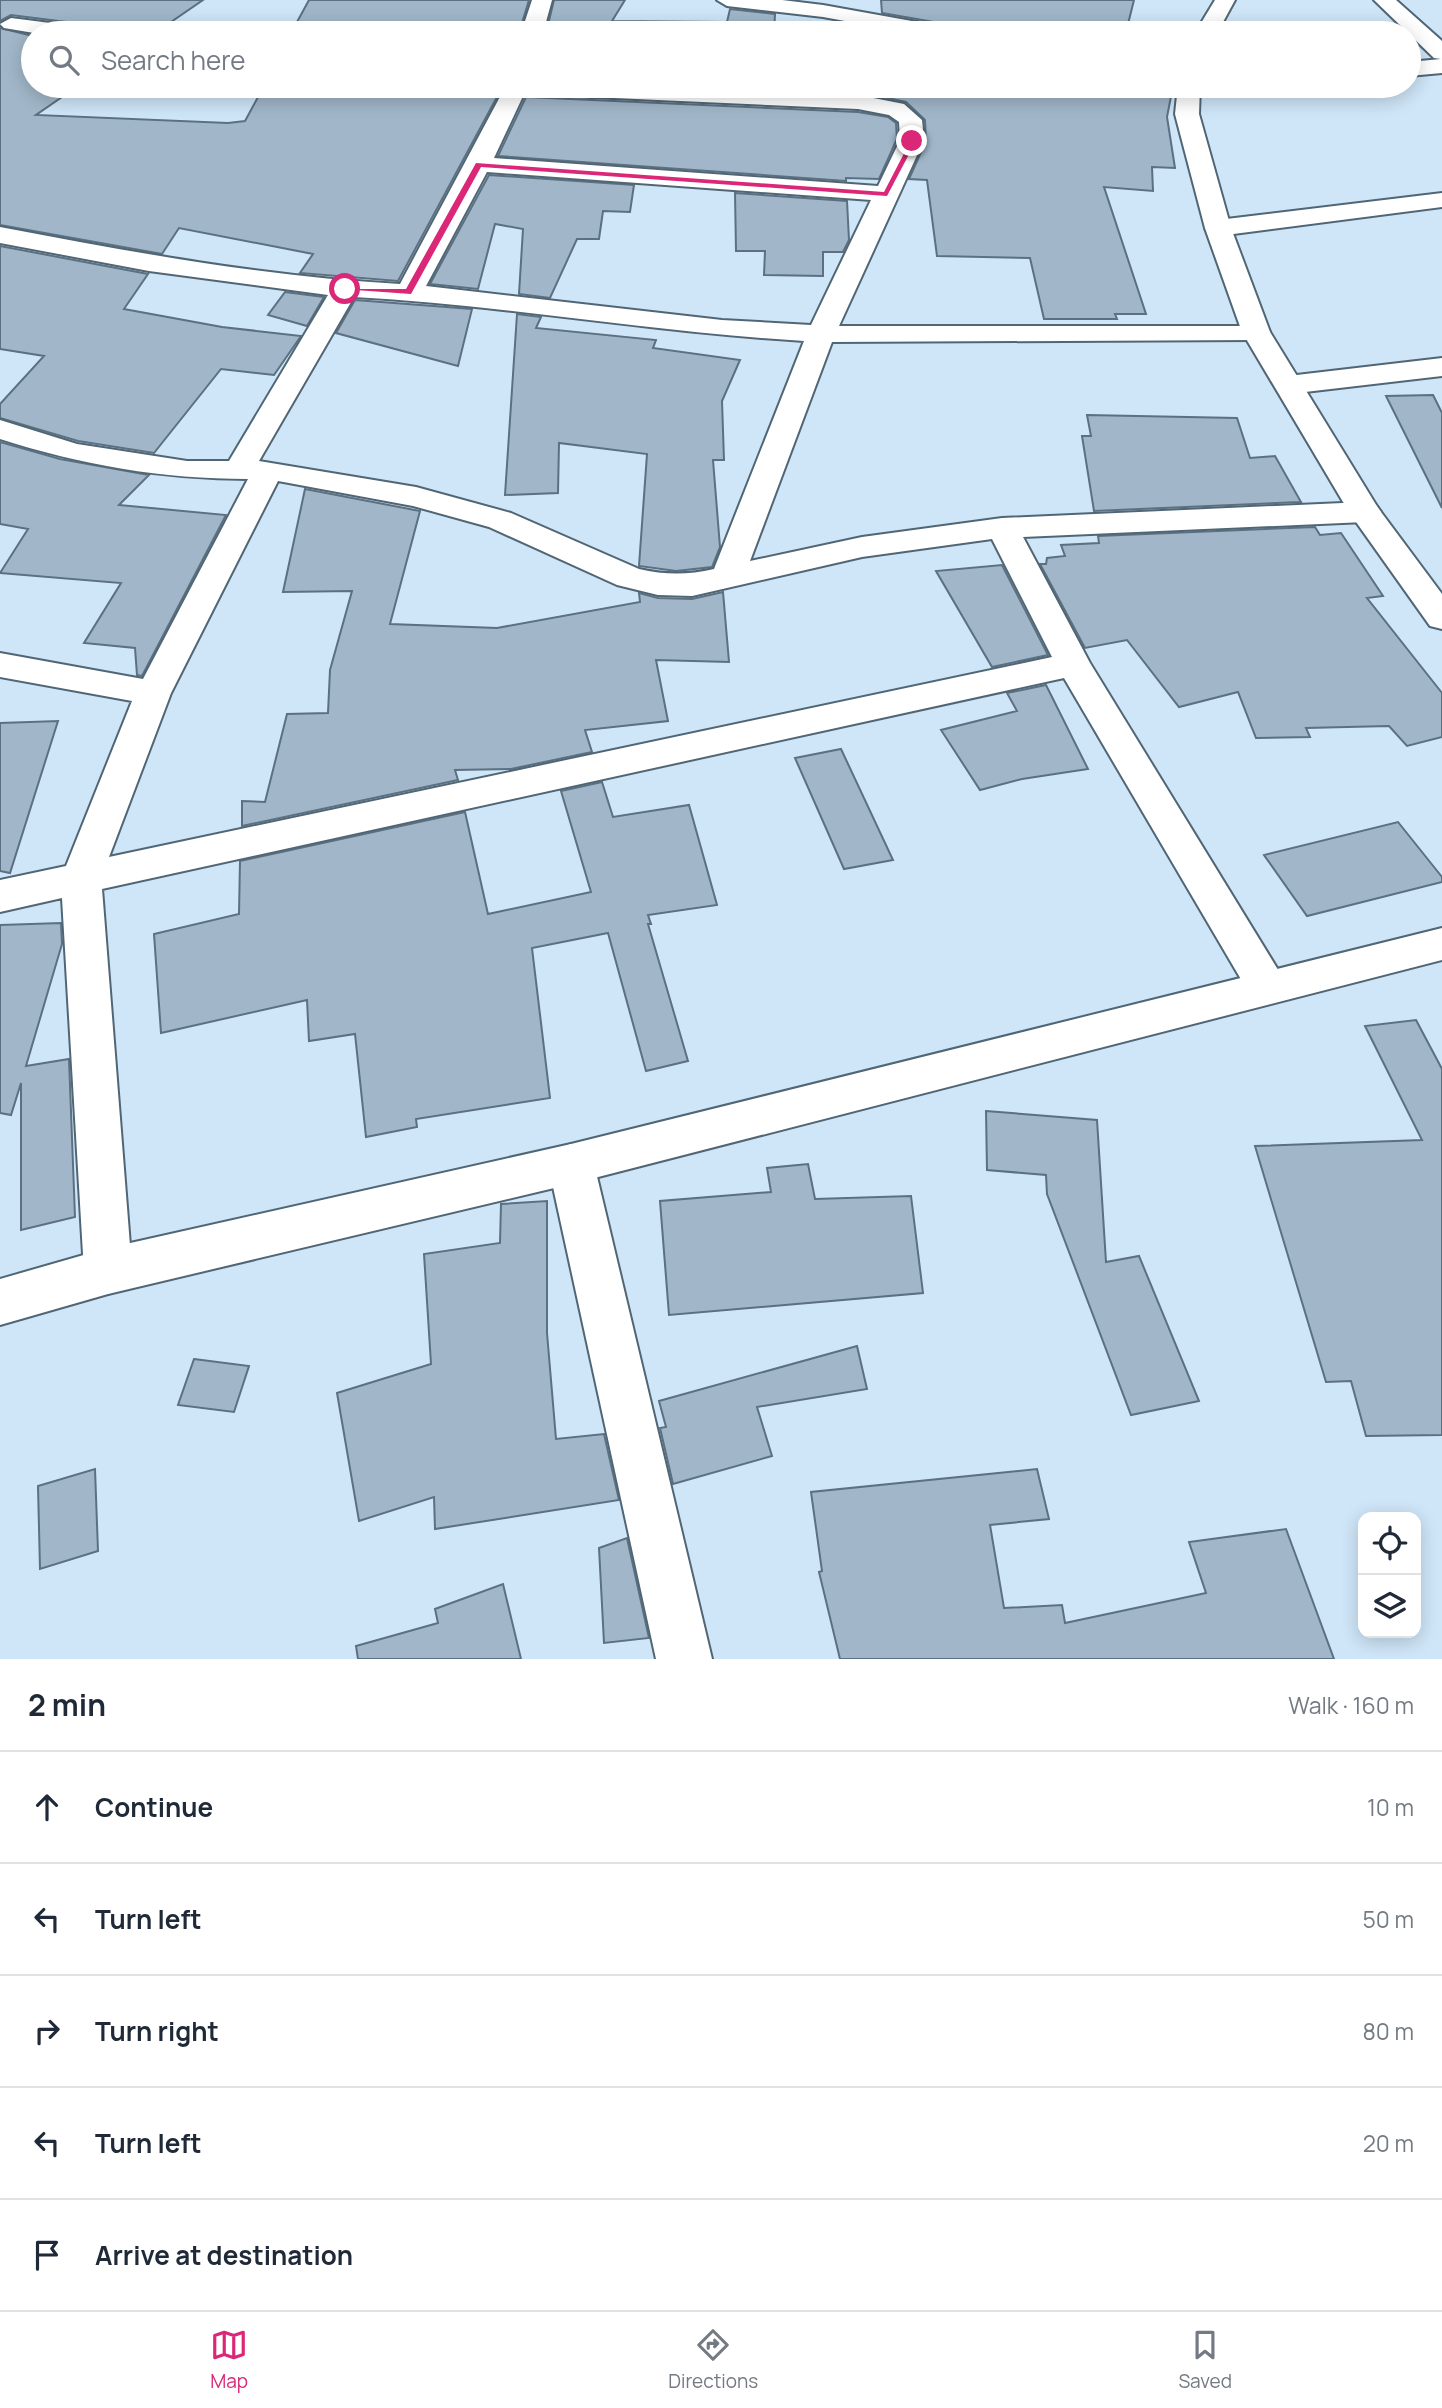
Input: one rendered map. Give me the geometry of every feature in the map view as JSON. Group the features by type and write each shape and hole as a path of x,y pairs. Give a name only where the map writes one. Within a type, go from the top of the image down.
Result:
{"street":[{"path":"536,21 542,0"},
{"path":"727,0 823,11 861,21"},
{"path":"891,21 901,0"},
{"path":"1213,21 1226,0"},
{"path":"1384,0 1407,21"},
{"path":"6,28 40,6"},
{"path":"1421,34 1442,53"},
{"path":"1421,68 1442,66"},
{"path":"408,292 512,98"},
{"path":"727,578 821,334 912,141 910,120 896,109 870,98"},
{"path":"1188,98 1187,114 1218,228 1256,332 1365,512 1436,603"},
{"path":"479,164 887,194"},
{"path":"1218,228 1442,200"},
{"path":"0,235 149,263 345,289 408,292 722,328 821,334 1256,332"},
{"path":"108,1271 81,879 153,693 254,470 345,289"},
{"path":"1288,386 1442,367"},
{"path":"0,429 73,452 187,470 254,470 416,497 500,520 629,577 658,584 692,585 862,547 1002,528 1365,512"},
{"path":"1002,528 1073,664 1268,986"},
{"path":"0,896 1073,664"},
{"path":"0,665 153,693"},
{"path":"0,1302 108,1271 571,1164 1442,944"},
{"path":"571,1164 684,1659"}],"building":[{"path":"0,0 203,0 172,21 58,21 11,15 0,21"},
{"path":"309,0 529,0 523,21 298,21"},
{"path":"554,0 625,0 612,21 549,21"},
{"path":"881,0 1134,0 1129,21 928,21 882,13"},
{"path":"730,9 775,14 775,21 727,21"},
{"path":"0,28 21,33 21,98 61,98 36,115 228,123 245,121 257,98 496,98 398,281 300,273 313,254 179,228 162,254 0,225"},
{"path":"526,98 858,112 888,117 896,123 897,139 879,179 846,178 846,181 498,156"},
{"path":"887,98 1171,98 1167,117 1175,168 1152,167 1153,191 1104,187 1146,314 1115,314 1117,319 1044,319 1030,258 937,256 927,180 909,179 926,141 925,120 906,102"},
{"path":"489,175 634,185 630,212 603,211 599,239 577,239 550,298 519,294 523,229 495,224 478,289 430,284"},
{"path":"735,193 847,201 849,240 843,252 823,252 823,276 764,275 765,251 736,251"},
{"path":"0,246 148,274 124,309 222,327 301,336 274,375 221,369 154,453 78,441 0,418 0,404 44,356 0,349"},
{"path":"285,292 324,297 307,326 268,315"},
{"path":"355,300 472,309 458,366 336,333"},
{"path":"517,314 541,317 536,328 656,340 653,348 740,360 722,401 724,460 713,460 720,547 712,567 676,571 639,566 647,454 559,443 558,493 505,495"},
{"path":"1433,395 1442,413 1442,508 1386,396"},
{"path":"1087,415 1237,418 1250,458 1275,456 1301,502 1094,511 1082,436 1091,436"},
{"path":"0,442 60,459 149,475 119,505 226,515 142,676 137,675 135,648 84,643 121,583 0,573 28,529 0,524"},
{"path":"305,489 420,511 390,624 497,628 640,602 639,593 658,598 692,599 723,592 729,662 656,660 668,721 585,730 592,752 511,769 455,770 458,780 242,826 242,801 265,802 287,714 328,713 330,670 352,591 283,592"},
{"path":"1315,527 1320,535 1341,533 1383,596 1367,598 1442,693 1442,737 1407,746 1389,726 1306,728 1310,737 1256,738 1238,692 1179,707 1127,640 1085,648 1040,564 1046,564 1047,558 1065,556 1061,545 1099,543 1098,536"},
{"path":"1002,565 1048,655 992,667 936,571"},
{"path":"1046,685 1088,769 1022,779 980,790 941,730 1017,711 1007,693"},
{"path":"58,721 10,873 0,871 0,723"},
{"path":"841,749 893,860 844,869 795,758"},
{"path":"602,782 613,817 689,805 717,905 648,915 651,924 648,924 688,1061 646,1071 608,933 532,948 550,1098 416,1119 417,1127 366,1137 355,1034 309,1041 307,1000 161,1033 154,934 239,914 240,861 465,812 488,914 591,892 561,791"},
{"path":"1398,822 1442,877 1442,882 1307,916 1264,855"},
{"path":"61,923 62,944 26,1066 69,1059 75,1217 21,1230 21,1083 11,1115 0,1113 0,925"},
{"path":"1416,1020 1442,1069 1442,1435 1366,1436 1351,1381 1326,1382 1255,1146 1422,1140 1365,1026"},
{"path":"986,1111 1097,1120 1106,1262 1139,1256 1199,1401 1131,1415 1047,1194 1046,1175 987,1170"},
{"path":"808,1164 815,1199 911,1196 923,1293 669,1315 660,1201 771,1192 767,1168"},
{"path":"547,1201 547,1333 556,1439 604,1434 619,1500 435,1529 434,1497 359,1521 337,1393 431,1364 424,1254 500,1243 501,1204"},
{"path":"857,1346 867,1389 757,1407 772,1456 673,1484 660,1428 666,1427 659,1401"},
{"path":"194,1359 249,1366 234,1412 178,1405"},
{"path":"95,1469 98,1551 40,1569 38,1486"},
{"path":"1037,1469 1049,1519 990,1525 1004,1608 1062,1605 1065,1623 1206,1593 1189,1542 1286,1529 1334,1659 840,1659 819,1572 822,1571 811,1492"},
{"path":"627,1538 649,1638 604,1643 599,1548"},
{"path":"503,1584 521,1659 358,1659 356,1646 438,1623 435,1609"}],"route":[{"path":"345,289 408,292 479,164 887,194 912,141"}]}
